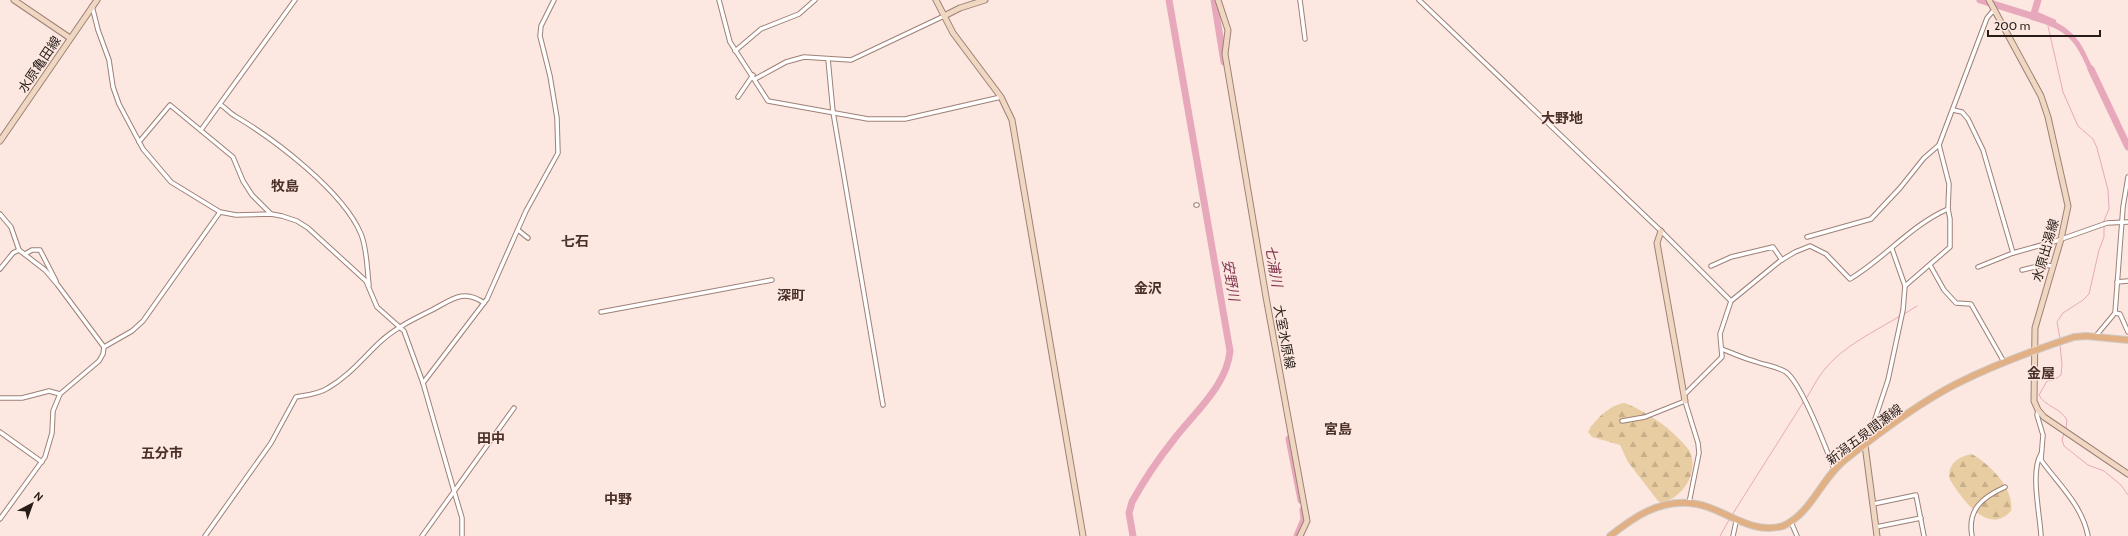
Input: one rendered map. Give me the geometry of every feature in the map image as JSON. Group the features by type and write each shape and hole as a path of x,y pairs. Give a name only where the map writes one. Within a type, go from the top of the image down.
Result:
{"main road":[{"path":"14,0 70,38"},
{"name":"水原亀田線","path":"0,141 97,0"},
{"path":"936,0 953,32 1002,97 1012,120 1082,536"},
{"path":"944,16 960,8 985,0"},
{"name":"大室水原線","path":"1218,0 1228,30 1225,54 1306,521 1300,536"},
{"name":"水原出湯線","path":"1989,0 2041,96 2045,107 2068,206 2061,239 2035,328 2033,394 2038,410"},
{"path":"1661,231 1657,243 1685,401"},
{"name":"新潟五泉間瀬線","path":"1610,536 1639,514 1668,506 1688,503 1707,508 1755,529 1771,529 1791,522 1803,512 1834,469 1870,440 1955,385 2004,362 2080,336 2127,339"},
{"path":"2038,410 2044,417 2065,432 2128,474"},
{"path":"1865,445 1877,536"}],"street":[{"path":"201,130 221,105 295,0"},
{"path":"423,383 484,303 495,283 533,195 558,153 557,118 550,76 540,36 541,26 554,0"},
{"path":"719,0 730,42 734,51 746,69 754,77 768,101 868,118 905,119 1002,97"},
{"path":"734,51 761,29 799,14 815,0"},
{"path":"1300,0 1305,39"},
{"path":"1419,0 1661,231 1731,301"},
{"path":"92,6 98,30 109,60 113,87 119,104 139,142 172,182 220,212 236,215 271,214 297,221 308,228 369,286"},
{"path":"1807,237 1871,219 1891,199 1924,158 1939,145 1987,18 1994,10"},
{"path":"738,97 754,77 786,62 815,57 851,60 944,16"},
{"path":"828,59 833,112 883,405"},
{"path":"139,142 170,105 233,157 243,181 252,195 271,214"},
{"path":"221,105 233,116 264,133 300,163 337,198 361,233 369,286 377,307 382,314 400,327 406,335 423,383 462,518 462,536"},
{"path":"1953,110 1964,114 1983,150 2013,253"},
{"path":"1905,286 1950,248 1950,219 1948,209 1949,184 1939,145"},
{"path":"2095,337 2115,313 2125,185 2128,177"},
{"path":"1684,394 1722,357 1720,334 1731,301 1782,260 1795,252 1810,246 1826,254 1850,279 1892,249 1924,223 1948,209"},
{"path":"104,346 132,331 143,320 220,212"},
{"path":"0,214 11,227 19,250 58,284"},
{"path":"1978,267 2013,253 2061,239 2101,225 2128,222"},
{"path":"518,230 528,238"},
{"path":"1711,266 1731,257 1773,247 1782,260"},
{"path":"1870,440 1874,422 1888,380 1902,316 1905,286 1892,249"},
{"path":"0,269 13,253 19,250"},
{"path":"0,519 42,462 49,447 52,433 53,411 60,394 99,361 103,354 104,346 58,284 40,250 32,250 25,254"},
{"path":"2022,270 2043,264 2052,266"},
{"path":"1930,265 1944,290 1956,303 1971,304 2004,362"},
{"path":"601,312 772,280"},
{"path":"2117,282 2128,281"},
{"path":"205,536 271,443 296,397 328,388 350,372 380,342 400,327 447,301 461,296 471,295 484,303"},
{"path":"2115,313 2120,314 2128,332"},
{"path":"1722,349 1780,369 1787,373 1819,429 1834,469"},
{"path":"0,398 22,398 49,391 60,394"},
{"path":"1622,421 1645,417 1685,401 1698,448 1688,503"},
{"path":"422,536 514,408"},
{"path":"2038,410 2037,414 2043,435 2042,460 2061,484 2081,514 2088,536"},
{"path":"0,432 42,462"},
{"path":"2041,536 2037,504 2037,473 2038,460 2042,453"},
{"path":"1972,536 1971,521 1975,507 1985,498 2005,487"},
{"path":"1873,504 1916,495 1924,536"},
{"path":"1876,527 1921,518"},
{"path":"1732,520 1733,536"},
{"path":"1791,522 1797,536"}],"green space":[{"path":"1625,403 1660,422 1668,428 1689,450 1693,466 1688,482 1677,495 1670,500 1662,503 1658,501 1628,462 1620,445 1592,437 1588,432 1594,423 1609,409"},
{"path":"1971,454 1985,463 2005,485 2009,494 2011,511 2002,518 1994,520 1977,512 1962,497 1950,480 1949,475 1951,466 1961,457"}],"shaded area":[{"path":"2038,12 2056,20 2056,22 2072,33 2081,45 2097,76 2092,78 2082,56 2066,35 2048,25 2035,21"}],"waterway":[{"name":"安野川","path":"1133,536 1129,513 1132,502 1163,453 1217,387 1228,363 1230,351 1169,0"},
{"name":"七浦川","path":"1214,0 1224,62"},
{"path":"1980,0 2045,20"},
{"path":"2033,17 2038,0"},
{"path":"2048,26 2063,92 2078,126 2093,139 2097,148 2108,190 2109,209 2103,223"},
{"path":"2091,69 2128,147"},
{"path":"2060,339 2057,322 2063,313 2083,300 2089,294 2099,250 2104,237 2104,226"},
{"path":"1904,314 1917,306"},
{"path":"1806,399 1817,380 1832,361 1859,340 1900,316"},
{"path":"2060,344 2062,365 2061,375 2054,380 2047,381 2039,395 2041,399 2064,416 2067,420 2066,428"},
{"path":"1732,515 1804,401"},
{"path":"2064,433 2062,440 2064,446 2088,465 2104,471 2121,485 2128,495"},
{"name":"七浦川","path":"1289,439 1301,500"},
{"name":"七浦川","path":"1297,536 1304,519 1303,510"},
{"path":"1720,536 1729,520"}],"district":[{"name":"大野地","path":"1562,118"},
{"name":"牧島","path":"285,186"},
{"name":"七石","path":"575,241"},
{"name":"金沢","path":"1148,288"},
{"name":"深町","path":"791,295"},
{"name":"金屋","path":"2041,373"},
{"name":"宮島","path":"1338,429"},
{"name":"田中","path":"491,438"},
{"name":"五分市","path":"162,453"},
{"name":"中野","path":"618,499"}]}
